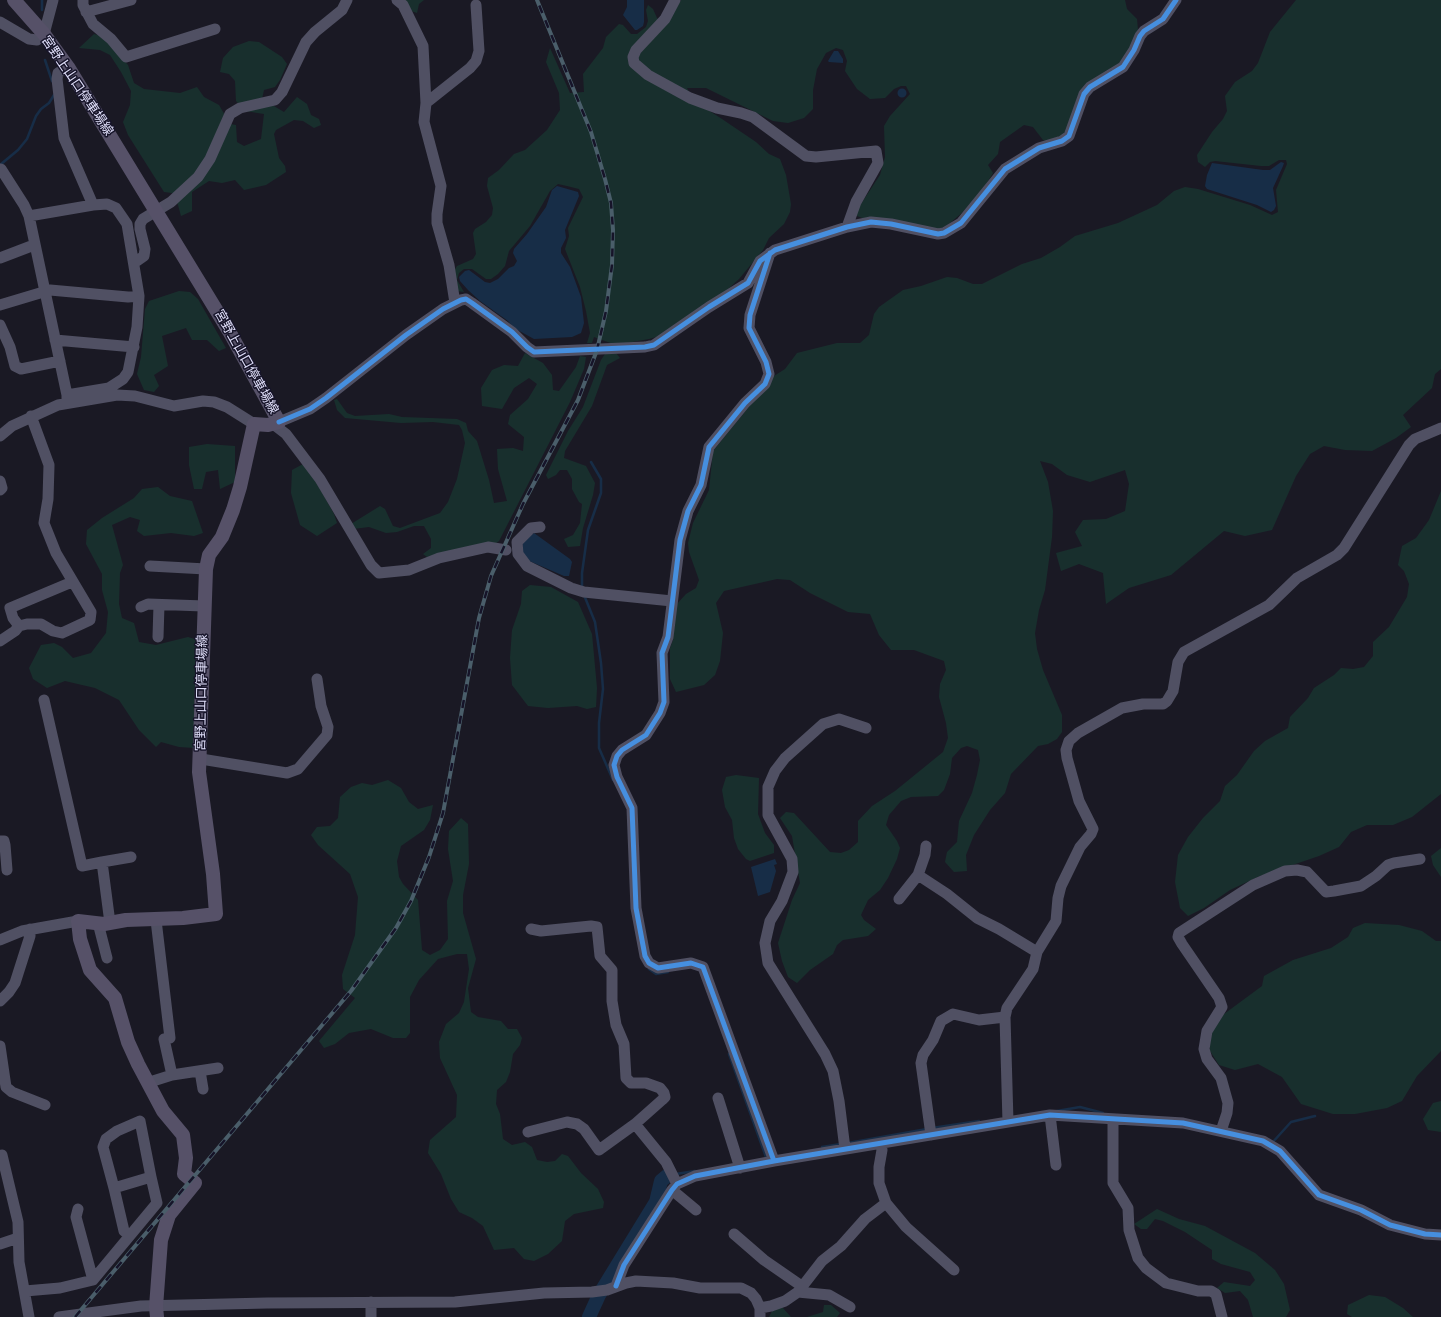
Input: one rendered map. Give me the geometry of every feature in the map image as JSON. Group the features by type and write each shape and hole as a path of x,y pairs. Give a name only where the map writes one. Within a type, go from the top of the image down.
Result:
{"main road":[{"name":"宮野上山口停車場線","path":"14,0 44,34 68,67 229,331 276,423 254,424 233,510 222,537 209,555 206,569 199,772 202,804 213,874 216,914 183,918 126,920 104,923 78,921"},
{"path":"78,921 80,939 90,970 103,992 115,998 128,1042 153,1094 163,1111 183,1135 186,1158 184,1174 194,1183 169,1215 160,1252 157,1312"}],"street":[{"path":"0,22 29,39 37,40 44,34 53,0"},
{"path":"83,0 86,12 93,24 111,39 126,57 172,44 215,29"},
{"path":"86,12 131,0"},
{"path":"134,263 144,256 145,249 140,224 171,202 198,178 210,159 230,114 240,108 269,102 278,96 311,36 338,14 347,0"},
{"path":"397,0 403,5 423,46 426,103 424,122 441,186 437,224 449,265 454,303"},
{"path":"676,0 665,19 636,50 633,57 634,64 648,75 690,98 717,108 735,111 753,118 806,156 816,157 876,151 878,163 856,202 847,227"},
{"path":"518,554 488,547 439,558 409,570 379,573 371,565 320,479 276,423 310,409 406,336 454,303 466,299 512,332 534,352 654,346 709,307 748,283 760,261 770,253 792,243 847,227 871,222 891,224 938,234 944,233 956,226 1005,168 1039,148 1062,141 1069,136 1084,94 1090,87 1123,67 1134,50 1140,36 1144,31 1163,18 1176,0"},
{"path":"426,103 470,68 476,61 478,51 476,5"},
{"path":"68,67 58,73 57,79 60,116 64,138 93,205"},
{"path":"1,169 24,205 29,216 67,398"},
{"path":"0,436 12,426 67,398 109,388 123,379 128,372 134,347 139,296 127,224 116,208 107,204 93,205 29,216"},
{"path":"0,258 34,245"},
{"path":"770,253 750,315 749,328 766,362 769,374 765,384 745,403 709,447 701,485 688,511 680,540 668,637 662,653 664,702 660,713 646,735 622,750 616,756 614,765 616,777 632,808 636,908 644,956 649,963 658,968 691,963 703,967 774,1161"},
{"path":"0,305 45,290 76,291 128,297 139,296"},
{"path":"0,325 10,348 15,366 21,369 60,361"},
{"path":"55,340 134,347"},
{"path":"67,398 117,395 135,396 174,406 203,401 214,402 228,407 254,424"},
{"path":"0,641 15,631 19,626 27,624 41,624 53,631 62,632 90,620 92,612 83,596 72,582 56,553 44,524 48,499 49,465 31,416"},
{"path":"1008,1122 1005,1017 1007,1008 1033,969 1037,952 1056,921 1058,898 1061,886 1080,847 1091,834 1093,828 1079,801 1071,772 1066,750 1069,741 1078,733 1122,708 1143,704 1163,704 1167,701 1173,691 1178,662 1184,652 1269,604 1297,578 1337,555 1348,542 1409,445 1415,440 1441,428"},
{"path":"0,482 2,488 0,490"},
{"path":"506,550 517,542 531,528 540,526"},
{"path":"517,542 518,554 527,566 571,588 584,592 672,601"},
{"path":"150,566 206,569"},
{"path":"19,626 13,618 10,608 72,582"},
{"path":"141,607 148,604 204,606"},
{"path":"158,637 159,605"},
{"path":"200,759 286,773 298,769 327,735 328,727 321,706 317,679"},
{"path":"44,700 82,866 131,857"},
{"path":"844,1149 839,1101 833,1071 825,1054 768,963 765,943 770,921 782,901 793,872 792,860 768,815 768,787 775,771 785,758 823,724 839,719 866,728"},
{"path":"0,841 4,841 5,845 7,870"},
{"path":"899,899 918,875 925,855 926,846"},
{"path":"1221,1131 1227,1113 1228,1103 1221,1078 1207,1058 1204,1049 1207,1031 1222,1007 1219,998 1182,944 1178,937 1179,933 1253,884 1285,871 1297,870 1307,872 1326,892 1361,886 1376,876 1388,865 1420,859"},
{"path":"102,862 107,958"},
{"path":"918,875 952,897 977,918 1008,934 1037,952"},
{"path":"156,920 156,963 170,1038 164,1038 172,1075"},
{"path":"0,940 12,934 30,929 78,921"},
{"path":"528,1132 567,1122 577,1124 584,1129 599,1150 635,1124 665,1097 660,1088 646,1083 631,1083 627,1081 624,1044 616,1025 612,1001 612,970 600,956 598,931 596,927 591,926 541,931 531,929"},
{"path":"0,1001 9,992 14,982 30,936 30,929"},
{"path":"931,1135 922,1063 924,1055 933,1040 941,1021 953,1014 979,1020 1005,1017"},
{"path":"0,1046 6,1087 12,1092 45,1105"},
{"path":"149,1085 153,1081 172,1075 218,1068"},
{"path":"200,1071 203,1090"},
{"path":"718,1098 740,1168"},
{"path":"616,1286 624,1265 674,1187 695,1176 774,1161 1050,1115 1113,1120 1183,1122 1270,1144 1280,1151 1320,1196 1361,1210 1390,1225 1425,1234 1441,1235"},
{"path":"1050,1115 1056,1165"},
{"path":"1113,1120 1113,1182 1128,1208 1129,1230 1138,1258 1146,1268 1166,1283 1198,1291 1211,1291 1216,1294 1222,1317"},
{"path":"25,1292 60,1288 93,1280 157,1203 140,1121 123,1127 106,1139 103,1147 124,1231 129,1235"},
{"path":"635,1124 666,1162 674,1187 696,1210"},
{"path":"881,1144 882,1150 879,1167 879,1183 886,1203 906,1227 954,1270"},
{"path":"2,1155 18,1222 19,1262 29,1317"},
{"path":"114,1188 151,1177"},
{"path":"59,1317 85,1315 141,1306 157,1312 267,1303 456,1302 544,1293 592,1292 607,1290 636,1281 673,1283 700,1288 741,1288 751,1292 760,1312 785,1301 801,1290 822,1261 841,1246 865,1219 886,1203"},
{"path":"78,1209 76,1217 93,1280"},
{"path":"734,1234 801,1290 829,1296 850,1307"},
{"path":"0,1244 18,1238"},
{"path":"371,1302 371,1317"}],"green space":[{"path":"403,0 424,0 419,4 417,13 411,11"},
{"path":"681,0 1125,0 1127,9 1137,19 1138,30 1129,54 1119,65 1095,80 1067,131 1060,138 1049,142 1043,140 1033,127 1024,125 1000,142 998,154 988,165 993,173 985,186 964,211 949,224 940,229 865,219 857,216 857,210 880,175 885,157 884,126 890,116 910,94 906,86 901,86 894,89 885,98 870,99 857,89 845,71 847,61 843,50 836,48 826,53 817,69 813,90 813,109 804,118 788,123 773,121 706,88 687,88 694,101 756,142 769,154 780,159 786,175 791,204 790,212 784,224 769,238 763,250 739,279 714,302 663,335 616,345 594,337 592,343 587,343 590,333 586,311 580,287 565,249 569,236 568,228 583,197 579,189 558,184 550,191 530,226 509,251 505,266 498,274 491,279 486,279 472,269 464,269 459,273 457,280 464,292 457,291 454,271 457,266 473,259 476,254 473,233 475,229 486,222 492,215 493,208 487,186 488,178 499,170 514,154 525,150 547,130 560,110 559,93 546,62 550,48 570,93 584,92 583,74 603,48 606,37 619,24 623,25 631,34 637,34 646,27 648,21 646,10 648,5 653,9 657,18 665,26"},
{"path":"1296,0 1441,0 1441,369 1435,374 1432,388 1403,415 1411,427 1396,438 1372,451 1345,450 1324,446 1310,454 1296,476 1272,530 1245,536 1224,531 1171,575 1129,588 1106,604 1103,573 1079,564 1061,571 1056,553 1082,546 1075,532 1083,520 1106,519 1125,511 1129,484 1125,470 1090,482 1067,475 1052,464 1040,461 1048,482 1053,511 1052,537 1045,590 1039,610 1035,633 1037,649 1043,670 1062,715 1062,732 1057,739 1048,744 1038,746 1011,774 1005,793 990,810 974,835 966,855 967,871 954,872 945,862 947,852 957,842 959,821 972,793 980,760 978,750 967,746 961,748 952,758 950,774 944,790 938,796 911,797 901,801 889,815 886,825 900,848 897,859 888,878 880,890 868,900 861,915 864,920 876,929 868,936 843,940 837,945 833,954 810,970 797,983 788,977 782,961 778,943 792,900 800,883 792,836 780,818 786,812 794,813 830,852 841,853 849,850 858,842 858,821 872,806 895,791 943,752 948,738 946,723 939,697 940,684 946,670 944,661 914,650 891,650 879,635 870,614 848,612 810,593 790,580 777,579 724,591 716,603 723,633 720,661 715,675 704,685 676,692 670,679 670,648 673,640 676,605 686,594 696,588 699,580 689,552 688,543 693,523 709,490 713,451 774,376 785,369 797,353 837,343 860,343 869,335 874,314 879,307 903,290 921,286 947,277 957,278 973,284 982,284 1022,264 1041,258 1075,236 1118,223 1157,205 1174,191 1185,187 1198,189 1250,205 1272,215 1278,212 1276,190 1287,164 1286,160 1279,160 1269,166 1215,161 1210,162 1205,167 1198,162 1197,155 1212,132 1223,119 1227,111 1225,96 1235,82 1252,71 1258,63 1270,32"},
{"path":"94,34 101,36 114,49 128,65 134,83 144,89 180,93 197,87 204,97 219,105 230,124 236,125 237,142 244,146 261,139 264,114 245,111 236,101 235,81 229,74 220,72 223,58 233,47 249,41 259,42 282,57 287,64 275,87 264,90 262,99 284,112 297,97 307,104 311,115 319,119 321,125 314,128 303,121 294,120 276,130 274,134 279,158 285,166 286,172 266,185 244,190 235,180 222,183 209,181 192,192 192,211 181,216 178,205 172,193 164,192 128,135 123,122 130,105 131,91 121,72 110,55 100,50 79,48"},
{"path":"179,291 190,292 198,299 226,348 219,351 207,340 192,340 186,328 162,336 168,366 154,375 159,386 154,392 144,390 137,374 141,357 145,309 149,301"},
{"path":"525,353 543,363 552,375 553,390 559,391 576,367 580,356 586,357 584,369 570,402 499,541 495,544 427,557 423,554 431,548 431,539 424,526 414,526 397,532 386,533 369,527 353,529 351,524 380,506 385,509 393,526 400,528 440,513 448,502 457,479 465,443 462,430 459,425 433,422 401,423 345,418 337,410 334,400 337,399 347,413 355,416 389,414 402,417 457,419 466,423 468,431 477,441 489,480 494,503 507,501 498,469 497,449 513,448 523,451 524,437 508,424 510,415 528,399 537,384 529,378 514,388 502,409 482,406 481,388 492,370 504,365 518,366"},
{"path":"616,353 620,358 607,365 592,406 565,451 564,458 586,466 595,483 583,528 580,546 568,547 564,539 573,535 580,523 582,504 579,502 572,489 572,479 567,470 560,470 556,475 548,479 546,475 568,431 583,407 601,360 605,354"},
{"path":"207,444 235,446 235,482 220,489 218,470 206,472 202,489 194,489 189,465 189,447"},
{"path":"303,464 314,478 334,514 337,523 317,536 300,525 291,493 292,470"},
{"path":"158,487 170,496 192,501 203,533 194,536 171,533 144,536 137,531 140,520 130,517 112,525 123,565 120,573 119,604 122,618 134,623 139,642 156,645 188,637 198,640 194,707 195,748 179,747 161,742 156,747 139,730 119,700 95,688 65,681 47,688 33,679 29,668 41,645 54,643 62,647 73,658 91,653 106,633 108,612 102,590 102,574 86,544 87,530 102,518 134,498 142,489"},
{"path":"1441,491 1441,794 1412,817 1393,825 1367,825 1351,832 1339,847 1319,856 1260,876 1230,890 1204,908 1188,916 1180,908 1175,882 1178,855 1188,837 1203,818 1220,801 1225,786 1237,775 1254,751 1265,741 1288,728 1290,717 1308,698 1314,688 1334,675 1341,668 1353,669 1364,667 1373,656 1373,642 1389,627 1407,597 1409,584 1404,571 1398,565 1402,546 1416,538 1429,520"},
{"path":"530,585 551,587 578,602 592,634 597,688 596,707 587,709 577,706 548,708 528,706 512,685 510,658 512,630 521,604 522,591"},
{"path":"736,775 759,778 758,814 765,833 774,845 774,853 750,861 746,859 738,849 734,838 732,820 725,807 722,790 726,777"},
{"path":"388,780 401,788 409,802 418,809 433,805 430,820 424,830 401,846 397,861 399,877 403,884 418,900 422,950 430,955 440,950 448,939 447,901 453,881 448,849 449,831 461,818 468,824 469,864 463,895 463,913 476,959 468,988 471,1012 478,1017 501,1021 508,1029 517,1029 522,1038 520,1045 513,1054 510,1072 506,1082 497,1090 496,1104 500,1114 503,1139 512,1145 525,1142 532,1147 537,1160 547,1162 555,1161 562,1154 568,1156 581,1173 598,1189 604,1202 603,1208 574,1214 565,1221 562,1241 548,1254 534,1261 524,1259 514,1248 494,1250 483,1226 472,1218 459,1212 451,1199 441,1174 428,1153 430,1140 456,1117 457,1095 440,1058 439,1042 446,1024 459,1013 464,1002 469,969 467,954 457,954 438,959 419,980 410,997 410,1033 406,1038 393,1038 371,1029 349,1033 335,1044 324,1048 319,1041 355,998 343,989 342,975 355,935 358,897 350,874 318,845 311,835 317,827 330,826 338,818 340,797 351,787 362,783 372,785"},
{"path":"1441,848 1441,877 1433,865 1431,856"},
{"path":"1365,923 1399,925 1422,931 1436,941 1441,941 1441,1051 1417,1076 1402,1101 1387,1108 1355,1114 1333,1114 1301,1104 1282,1077 1258,1064 1235,1070 1219,1065 1210,1051 1209,1036 1220,1017 1262,986 1264,976 1293,960 1331,948 1348,937 1353,928"},
{"path":"1441,1101 1441,1132 1428,1130 1423,1119 1433,1103"},
{"path":"1157,1209 1179,1219 1205,1226 1255,1253 1275,1270 1284,1284 1290,1310 1286,1317 1253,1317 1248,1300 1240,1291 1225,1293 1217,1288 1224,1282 1250,1286 1255,1280 1250,1272 1221,1264 1212,1259 1212,1250 1185,1232 1163,1221 1155,1219 1147,1229 1141,1229 1134,1224"},
{"path":"1369,1295 1385,1297 1403,1308 1413,1317 1352,1317 1347,1314 1348,1305"},
{"path":"824,1305 831,1305 840,1313 837,1317 807,1317 823,1312"},
{"path":"782,1307 791,1317 769,1317 772,1311"}],"water":[{"path":"627,0 644,0 644,22 643,26 637,30 635,30 623,15 627,7"},
{"path":"834,51 838,51 843,59 843,63 828,61"},
{"path":"902,88 907,93 902,98 897,93"},
{"path":"1281,162 1284,163 1273,188 1276,206 1271,212 1257,205 1207,189 1205,186 1207,175 1212,163 1270,170"},
{"path":"557,186 578,192 579,196 565,230 566,238 561,248 561,253 570,267 581,297 584,323 581,333 572,337 534,339 514,328 508,321 480,301 460,281 459,277 465,271 469,270 485,282 490,283 498,279 509,268 514,266 517,261 513,253 514,249 527,234 546,207 552,190"},
{"path":"534,533 570,559 572,562 569,576 564,576 527,560 523,553 522,542"},
{"path":"775,859 777,864 774,865 776,871 770,892 758,896 751,867"}],"waterway":[{"path":"42,0 42,10"},
{"path":"45,60 52,81"},
{"path":"0,165 18,150 27,139 36,116 41,109 49,103 54,95"},
{"path":"582,588 582,573 588,530 601,493 601,479 591,462"},
{"path":"584,595 595,622 601,663 603,689 599,723 599,748 613,780"},
{"path":"649,969 656,974 668,972"},
{"path":"729,1054 766,1157"},
{"path":"1057,1111 1080,1107 1103,1113"},
{"path":"1272,1143 1291,1122 1315,1116"},
{"path":"932,1128 979,1121"},
{"path":"848,1143 927,1129"},
{"path":"822,1147 841,1144"},
{"path":"676,1174 695,1171"},
{"path":"589,1317 599,1295 656,1202 661,1181 667,1176"}],"railway":[{"path":"75,1317 351,991 396,928 411,901 429,857 443,813 479,618 491,576 523,504 578,400 597,350 606,311 612,265 613,230 611,203 605,179 591,132 537,0"}],"cycle path":[{"path":"279,422 310,409 406,335 443,309 461,300 466,299 472,303 512,332 534,352 645,347 654,345 709,307 748,283 760,261 775,250 847,227 871,222 891,224 938,234 944,233 961,223 1005,169 1039,148 1062,141 1069,136 1084,94 1090,87 1123,67 1134,50 1140,36 1144,31 1163,19 1176,0"},
{"path":"770,253 750,315 749,328 766,362 769,374 765,384 745,403 709,447 701,485 688,511 680,540 668,637 662,653 664,702 660,713 646,735 622,750 617,756 614,765 617,777 632,808 636,908 645,956 649,963 658,968 691,963 703,967 774,1161"},
{"path":"616,1286 624,1265 672,1190 677,1184 695,1176 774,1161 1050,1115 1183,1123 1263,1141 1280,1151 1319,1195 1361,1210 1390,1225 1425,1234 1441,1235"}]}
